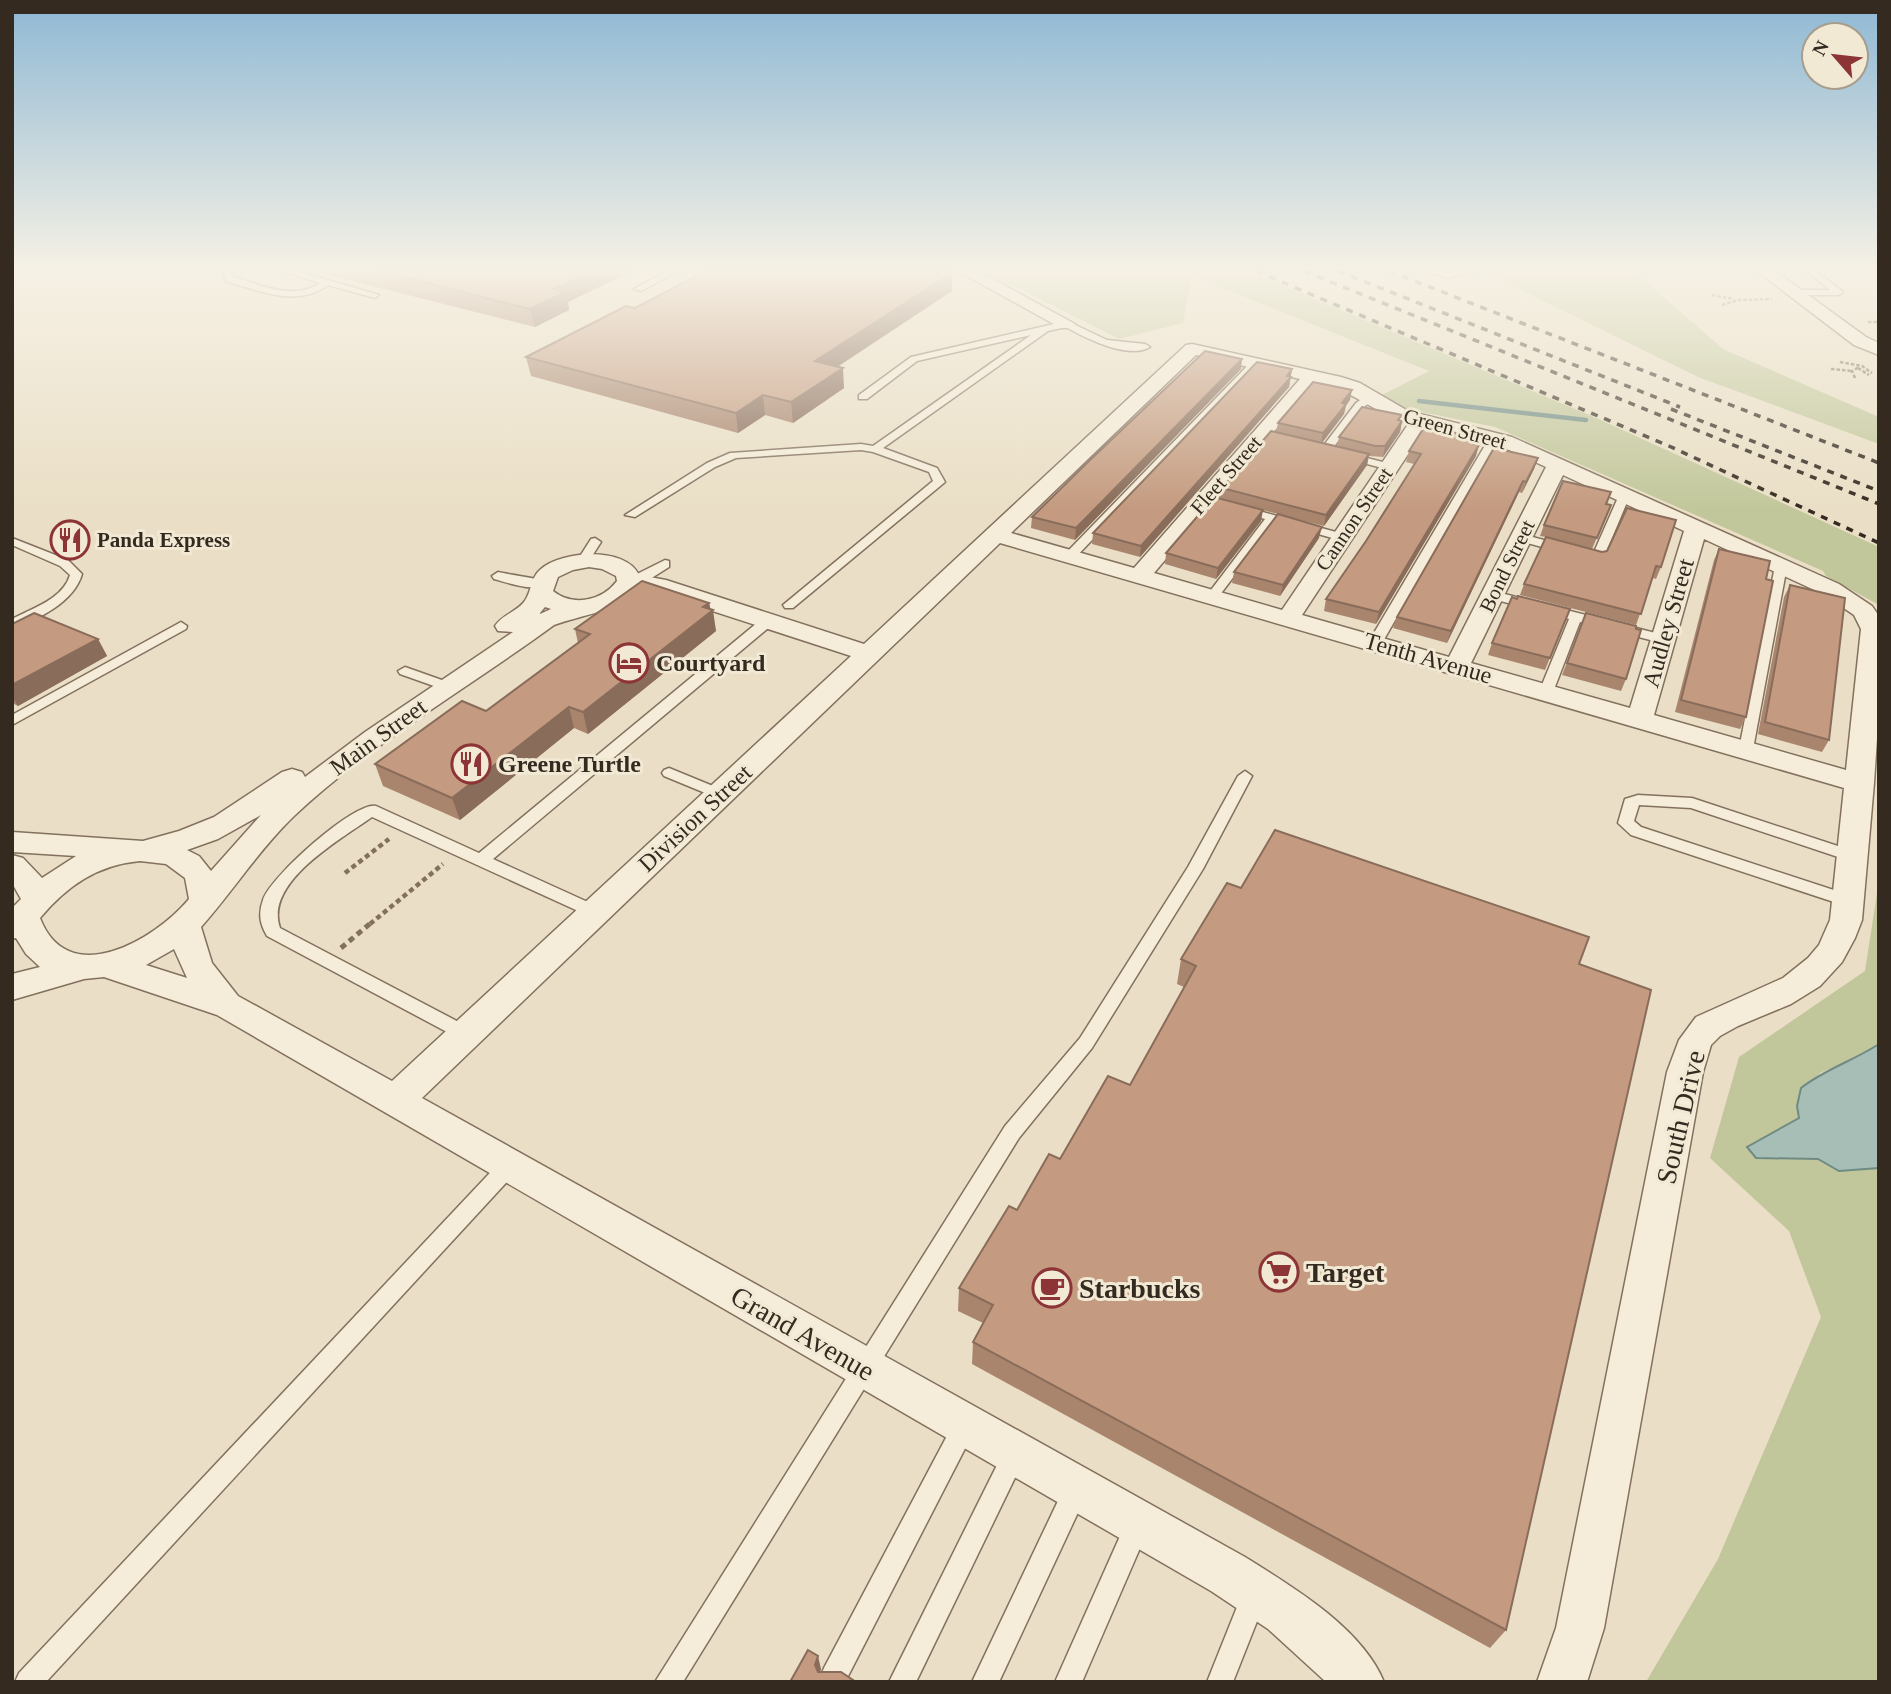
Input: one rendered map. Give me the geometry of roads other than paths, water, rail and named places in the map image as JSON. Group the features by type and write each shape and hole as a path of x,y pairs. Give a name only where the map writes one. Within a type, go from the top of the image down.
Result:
{"street":[{"name":"Green Street","path":"995,535 1191,350"},
{"name":"Green Street","path":"1197,350 1345,384 1395,412 1420,421 1495,437 1851,600 1875,623"},
{"name":"Fleet Street","path":"1139,576 1217,503 1313,375"},
{"name":"Cannon Street","path":"1287,618 1420,421"},
{"name":"Bond Street","path":"1457,667 1558,464"},
{"name":"Audley Street","path":"1640,719 1696,528"},
{"name":"Tenth Avenue","path":"995,535 1860,783"},
{"name":"Division Street","path":"395,1101 995,535"},
{"name":"Main Street","path":"139,850 211,831 245,814 427,679 525,613 537,602 541,588 555,570 589,552 599,561 626,572 629,581 623,591 609,600 579,607 545,620 427,679 340,764 292,802 240,857 195,913"},
{"path":"629,581 658,585 869,654"},
{"path":"541,588 557,603 579,607"},
{"name":"South Drive","path":"1562,1682 1580,1628 1691,1051 1699,1036 1713,1022 1781,994 1817,971 1831,955 1840,937 1849,901 1874,674 1875,623"},
{"path":"12,842 139,850 179,858 193,867 202,882 195,913 163,941 135,955 12,987"},
{"path":"24,915 58,882 84,866 110,855 139,850"},
{"path":"12,865 28,880 24,915 30,935 40,949 59,960 91,966"},
{"name":"Grand Avenue","path":"195,913 187,942 195,966 229,1006"},
{"name":"Grand Avenue","path":"91,966 165,983 229,1006 1256,1590 1312,1631 1359,1682"}],"lane":[{"path":"863,397 914,359 954,350"},
{"path":"875,449 1016,350"},
{"path":"1070,556 1255,363"},
{"path":"1325,451 1360,405 1370,398"},
{"path":"1375,643 1495,437"},
{"path":"631,515 711,465 734,455 861,447 875,449 933,470 939,482 789,604"},
{"path":"1312,448 1390,467"},
{"path":"1521,538 1598,558 1624,495"},
{"path":"1217,503 1343,537"},
{"path":"1212,597 1272,518"},
{"path":"12,541 64,563 76,574 74,585 62,596 12,624"},
{"path":"629,581 646,576 665,564"},
{"path":"1746,749 1781,566"},
{"path":"498,576 541,588"},
{"path":"1493,594 1662,639"},
{"path":"1546,692 1576,616"},
{"path":"481,860 768,621"},
{"path":"12,721 181,626"},
{"path":"669,773 720,794"},
{"path":"668,1682 1012,1132 1086,1043 1195,869 1245,776"},
{"path":"1849,901 1636,831 1626,823 1625,818 1630,803 1638,800 1692,803 1853,857"},
{"path":"466,1034 280,937 268,925 267,909 278,887 299,864 371,810 595,912"},
{"path":"28,1682 509,1166"},
{"path":"833,1677 965,1425"},
{"path":"902,1682 1015,1453"},
{"path":"985,1682 1077,1489"},
{"path":"1068,1682 1139,1523"},
{"path":"1220,1682 1256,1590"}],"water":[{"path":"1879,1044 1879,1168 1839,1171 1818,1159 1756,1158 1747,1147 1799,1118 1797,1106 1801,1088"}],"waterway":[{"path":"1419,401 1586,420"}],"railway":[{"path":"1443,350 1669,446 1879,543"},
{"path":"1499,350 1879,504"},
{"path":"1537,350 1680,407"},
{"path":"1591,350 1879,463"},
{"path":"1671,409 1879,491"}],"place":[{"name":"Panda Express","path":"70,540"},
{"name":"Courtyard","path":"629,663"},
{"name":"Greene Turtle","path":"471,764"},
{"name":"Target","path":"1279,1272"},
{"name":"Starbucks","path":"1052,1288"}]}
